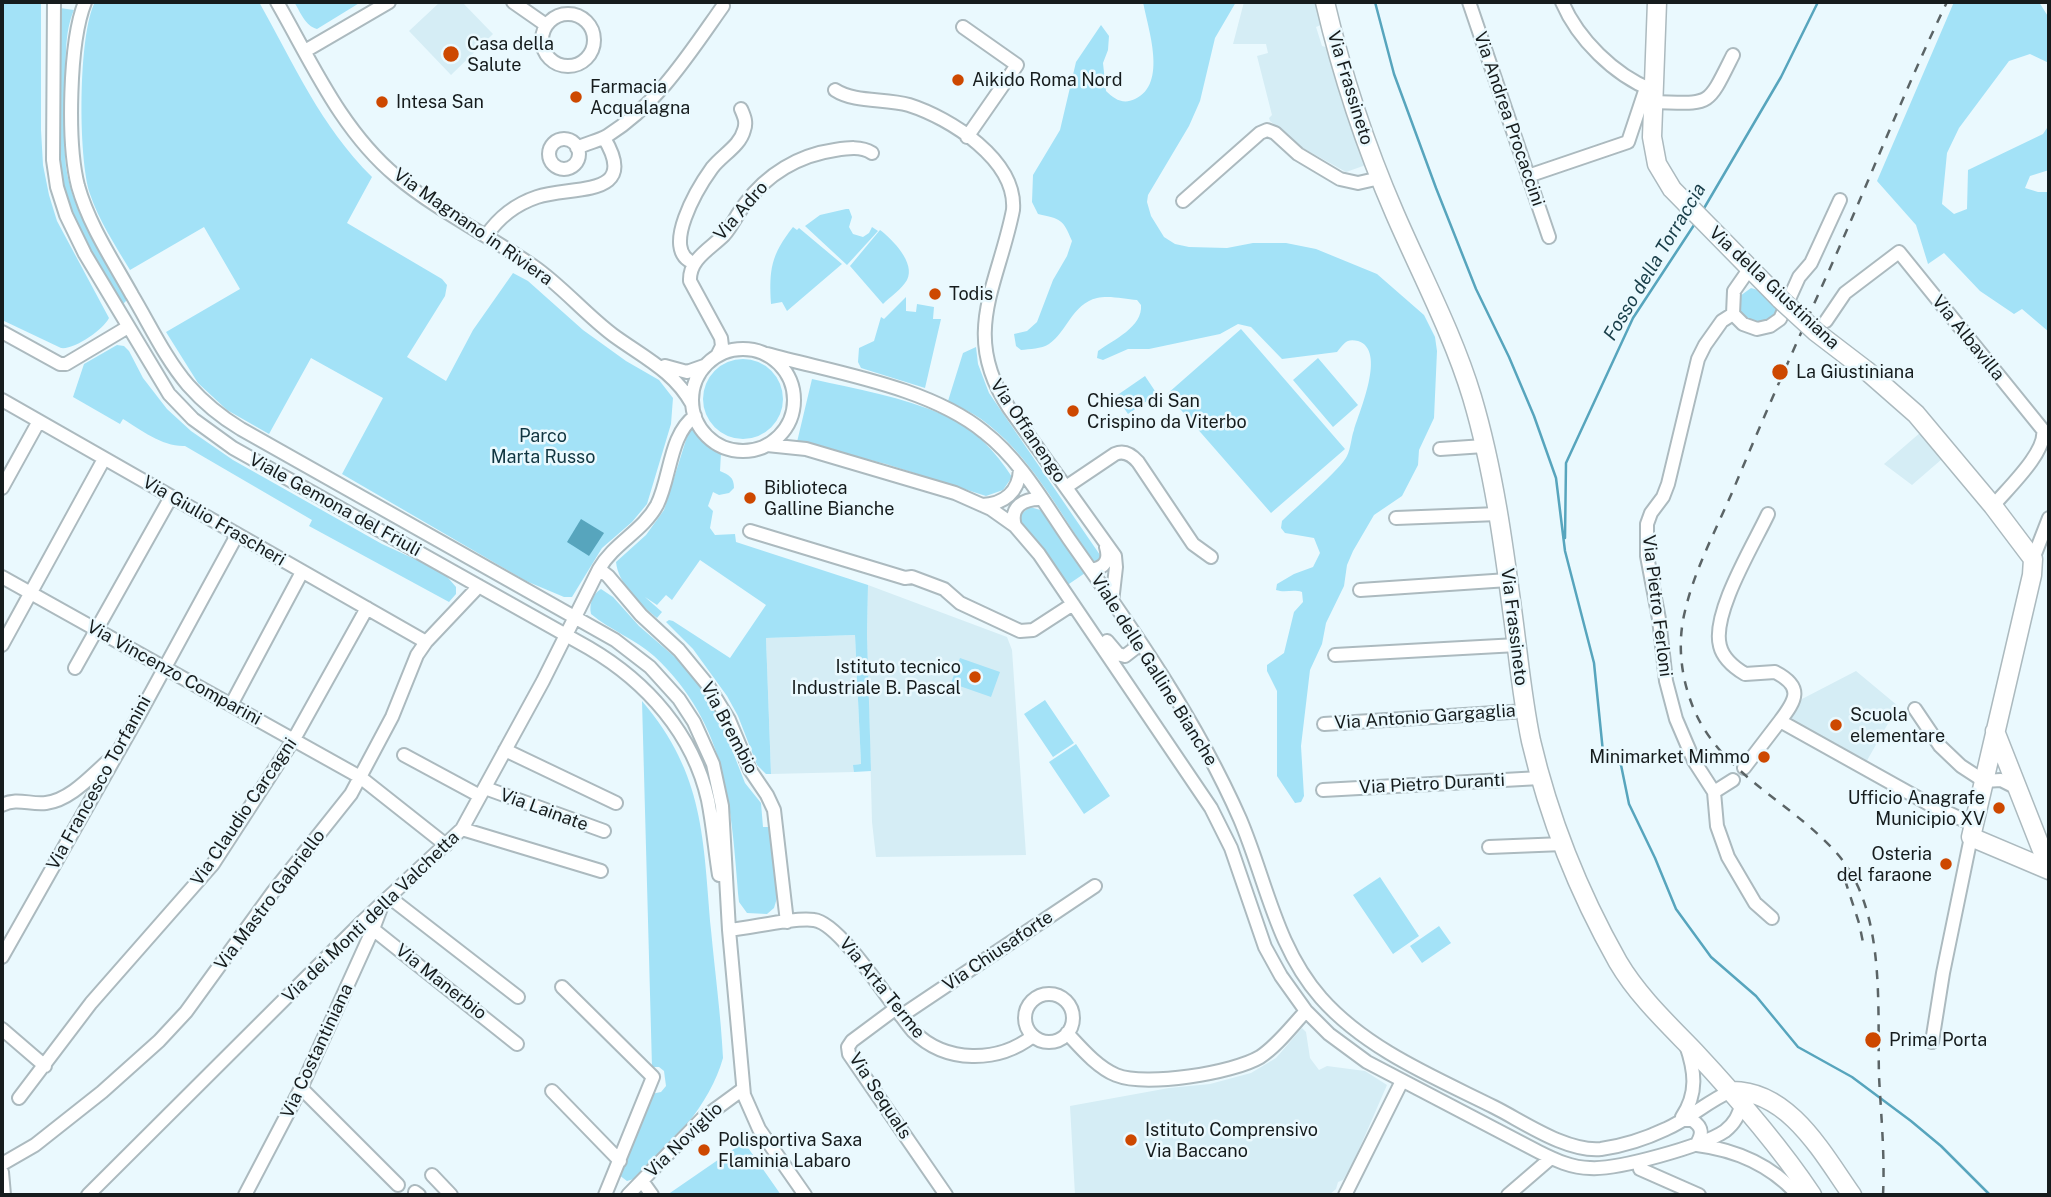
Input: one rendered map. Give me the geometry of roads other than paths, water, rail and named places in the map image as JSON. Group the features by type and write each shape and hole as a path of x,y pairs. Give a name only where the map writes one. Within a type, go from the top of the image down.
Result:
{"street":[{"name":"Viale Gemona del Friuli","path":"54,2 52,149 56,179 72,229 169,394 206,430 233,448 604,657 640,685 663,709 685,742 700,774 708,801 729,930"},
{"name":"Viale Gemona del Friuli","path":"85,2 77,22 74,47 72,122 74,165 81,195 92,224 175,367 190,387 230,422 615,640 650,667 679,699 701,736 713,764 722,800 729,930 743,1089 757,1126 805,1195"},
{"name":"Via Magnano in Riviera","path":"277,2 345,120 384,165 412,188 537,268 605,329 676,381 693,410"},
{"path":"305,51 389,2"},
{"path":"513,2 546,25"},
{"name":"Via Frassineto","path":"1325,2 1351,99 1380,178 1472,396 1498,514 1526,711 1540,778 1576,876 1619,962 1642,995 1736,1098 1812,1195"},
{"name":"Via Andrea Procaccini","path":"1469,2 1549,237"},
{"path":"1562,2 1577,30 1590,45 1651,93 1698,103 1707,100 1715,92 1733,55"},
{"name":"Via della Giustiniana","path":"1657,2 1651,93 1653,154 1663,178 1780,299 1916,414 1993,506 2033,559"},
{"path":"577,148 604,138 658,94 723,6"},
{"path":"569,14 586,22 593,38 589,55 576,65 568,66 553,61 547,56 542,41 546,25 552,19 569,14"},
{"path":"963,27 1017,65 967,137"},
{"name":"Via Offanengo","path":"835,90 845,96 909,105 935,116 967,137 1001,167 1009,182 1013,200 1012,215 985,321 987,365 999,394 1116,559 1112,602"},
{"path":"1528,176 1628,142 1651,93"},
{"path":"718,355 722,340 690,281 694,263 687,261 678,245 690,208 706,177 743,134 746,121 741,109"},
{"path":"1183,201 1265,130 1273,132 1298,154 1340,179 1358,183 1380,178"},
{"path":"486,236 503,215 533,199 550,194 590,190 605,183 613,172 615,163 604,138"},
{"name":"Via Adro","path":"694,263 725,234 754,192 782,169 800,159 831,150 861,148 872,153"},
{"path":"1733,314 1743,324 1756,328 1770,326 1780,319 1800,277 1811,263 1840,200"},
{"name":"Via Albavilla","path":"1826,321 1844,293 1899,252 2043,430 2042,444 2015,482 1993,506"},
{"name":"Via Pietro Ferloni","path":"1714,792 1690,754 1672,705 1664,671 1659,620 1647,556 1647,527 1651,513 1663,497 1668,484 1699,355 1722,321 1733,314 1734,291 1750,268"},
{"path":"120,313 137,303"},
{"path":"709,316 731,338 767,354 792,383 794,401 789,423 778,437 767,445 744,452 721,446 706,434 693,410 694,384 705,366 718,355 736,349 754,349"},
{"path":"2,332 60,364 66,364 128,327"},
{"path":"136,341 153,330"},
{"name":"Viale delle Galline Bianche","path":"767,354 935,401 988,434 1020,469 1178,701 1221,778 1249,842 1273,914 1290,954 1311,986 1344,1021 1383,1049 1573,1146 1597,1149 1612,1147 1663,1131 1680,1120 1736,1098 1736,1120 1726,1130 1696,1145 1604,1168 1584,1168 1551,1158 1402,1081 1357,1054 1329,1034 1306,1011 1281,976 1265,947 1231,848 1211,808 1034,547 1015,526 955,493 811,450 767,445"},
{"name":"Via Magnano in Riviera","path":"649,359 681,372 705,366"},
{"name":"Via Giulio Frascheri","path":"2,400 426,642"},
{"name":"Via dei Monti della Valchetta","path":"88,1195 368,925 386,901 462,829 599,569 609,554 638,530 654,509 665,485 681,432 693,410"},
{"path":"2,488 39,421"},
{"path":"1440,449 1484,446"},
{"path":"1066,487 1115,454 1129,454 1194,544 1211,557"},
{"path":"2,645 104,459"},
{"path":"981,505 1006,499 1016,487 1020,469"},
{"path":"75,668 171,497"},
{"path":"1015,526 1013,516 1019,505 1030,499 1042,499"},
{"path":"1396,518 1498,514"},
{"path":"1744,768 1795,700 1790,683 1775,672 1746,675 1740,672 1724,654 1719,636 1724,606 1768,514"},
{"path":"1932,1042 1972,831 2032,575 2033,559 2049,518"},
{"path":"396,540 406,521"},
{"path":"750,531 905,578 912,577 944,589 960,603 1020,631 1033,630 1073,604"},
{"name":"Via Francesco Torfanini","path":"2,957 237,535"},
{"path":"420,553 430,536"},
{"path":"1091,570 1101,567 1108,560 1105,543"},
{"name":"Via Brembio","path":"599,569 637,611 679,650 708,684 733,728 750,770 770,800 776,819 787,922"},
{"path":"231,705 302,572"},
{"name":"Via Vincenzo Comparini","path":"2,577 360,777 446,845"},
{"path":"1360,590 1508,580"},
{"name":"Via Mastro Gabriello","path":"2,1164 35,1144 102,1092 176,1024 272,892 341,808 392,717 412,665 426,642 479,586"},
{"name":"Via Claudio Carcagni","path":"19,1098 91,1003 208,871 294,739 367,608"},
{"path":"1088,626 1098,632 1122,656 1130,654 1137,640"},
{"path":"1335,656 1517,645"},
{"path":"1915,709 1947,754 1984,780 2001,780 2017,788"},
{"name":"Via Antonio Gargaglia","path":"1324,724 1526,711"},
{"path":"1780,721 2008,853 2049,870"},
{"path":"1995,731 2049,864"},
{"path":"505,750 616,803"},
{"path":"2,805 18,800 45,803 60,799 115,755"},
{"name":"Via Lainate","path":"404,755 483,792 604,831"},
{"name":"Via Pietro Duranti","path":"1323,790 1540,778"},
{"path":"1733,779 1714,792 1717,826 1728,857 1755,904 1772,918"},
{"path":"2008,853 2020,851 2027,845 2031,824"},
{"path":"462,829 601,871"},
{"path":"1489,847 1563,844"},
{"name":"Via Chiusaforte","path":"898,1012 1095,886"},
{"path":"386,901 518,997"},
{"name":"Via Arta Terme","path":"729,930 814,920 832,928 918,1036 942,1050 968,1056 987,1056 1020,1045 1033,1036"},
{"name":"Via Manerbio","path":"368,925 517,1044"},
{"name":"Via Costantiniana","path":"245,1195 301,1088 368,925"},
{"path":"562,987 653,1077 605,1195"},
{"path":"1047,994 1062,998 1068,1003 1073,1018 1067,1033 1054,1041 1039,1040 1033,1036 1028,1029 1025,1014 1032,1000 1047,994"},
{"path":"1067,1033 1093,1059 1114,1074 1136,1079 1165,1079 1220,1071 1256,1059 1280,1040 1306,1011"},
{"name":"Via Sequals","path":"898,1012 852,1041 848,1047 849,1054 946,1195"},
{"path":"2,1029 45,1066"},
{"path":"1680,1120 1689,1105 1694,1088 1693,1069 1685,1041"},
{"path":"1345,1195 1402,1081"},
{"path":"301,1088 398,1185"},
{"name":"Via Noviglio","path":"628,1195 702,1119 743,1089"},
{"path":"552,1091 620,1161"},
{"path":"1736,1098 1753,1094 1771,1101 1790,1115 1852,1195"},
{"path":"1680,1120 1690,1119 1701,1129 1702,1135 1696,1145"},
{"path":"1779,1150 1780,1137 1786,1127 1791,1125 1801,1128"},
{"name":"Viale delle Galline Bianche","path":"1696,1145 1720,1148 1751,1159 1778,1175 1798,1195"},
{"path":"1508,1195 1551,1158"},
{"path":"1640,1169 1693,1193"},
{"path":"2,1172 4,1195"},
{"path":"432,1175 451,1195"},
{"path":"642,1181 652,1195"},
{"path":"1671,1195 1693,1193"}],"waterway":[{"path":"1375,2 1394,74 1436,188 1476,289 1534,416 1556,478 1565,551 1594,663 1603,752 1621,765 1629,804 1676,909 1711,957 1756,996 1798,1047 1852,1077 1911,1121 1941,1146 1990,1195"},
{"name":"Fosso della Torraccia","path":"1703,210 1781,77 1818,2"},
{"name":"Fosso della Torraccia","path":"1565,538 1566,463 1633,318 1696,222"}],"railway":[{"path":"1883,1195 1878,987 1871,926 1862,897 1850,871 1832,848 1751,780 1714,743 1689,696 1682,665 1681,643 1685,611 1700,564 1947,2"},
{"path":"1845,880 1864,947"}],"place":[{"name":"Casa della Salute","path":"451,54"},
{"name":"Aikido Roma Nord","path":"958,80"},
{"name":"Farmacia Acqualagna","path":"576,97"},
{"name":"Intesa San","path":"382,102"},
{"name":"Todis","path":"935,294"},
{"name":"La Giustiniana","path":"1780,372"},
{"name":"Chiesa di San Crispino da Viterbo","path":"1073,411"},
{"name":"Biblioteca Galline Bianche","path":"750,498"},
{"name":"Istituto tecnico Industriale B. Pascal","path":"975,677"},
{"name":"Scuola elementare","path":"1836,725"},
{"name":"Minimarket Mimmo","path":"1764,757"},
{"name":"Ufficio Anagrafe Municipio XV","path":"1999,808"},
{"name":"Osteria del faraone","path":"1946,864"},
{"name":"Prima Porta","path":"1873,1040"},
{"name":"Istituto Comprensivo Via Baccano","path":"1131,1140"},
{"name":"Polisportiva Saxa Flaminia Labaro","path":"704,1150"}],"park label":[{"name":"Parco Marta Russo","path":"543,446"}]}
